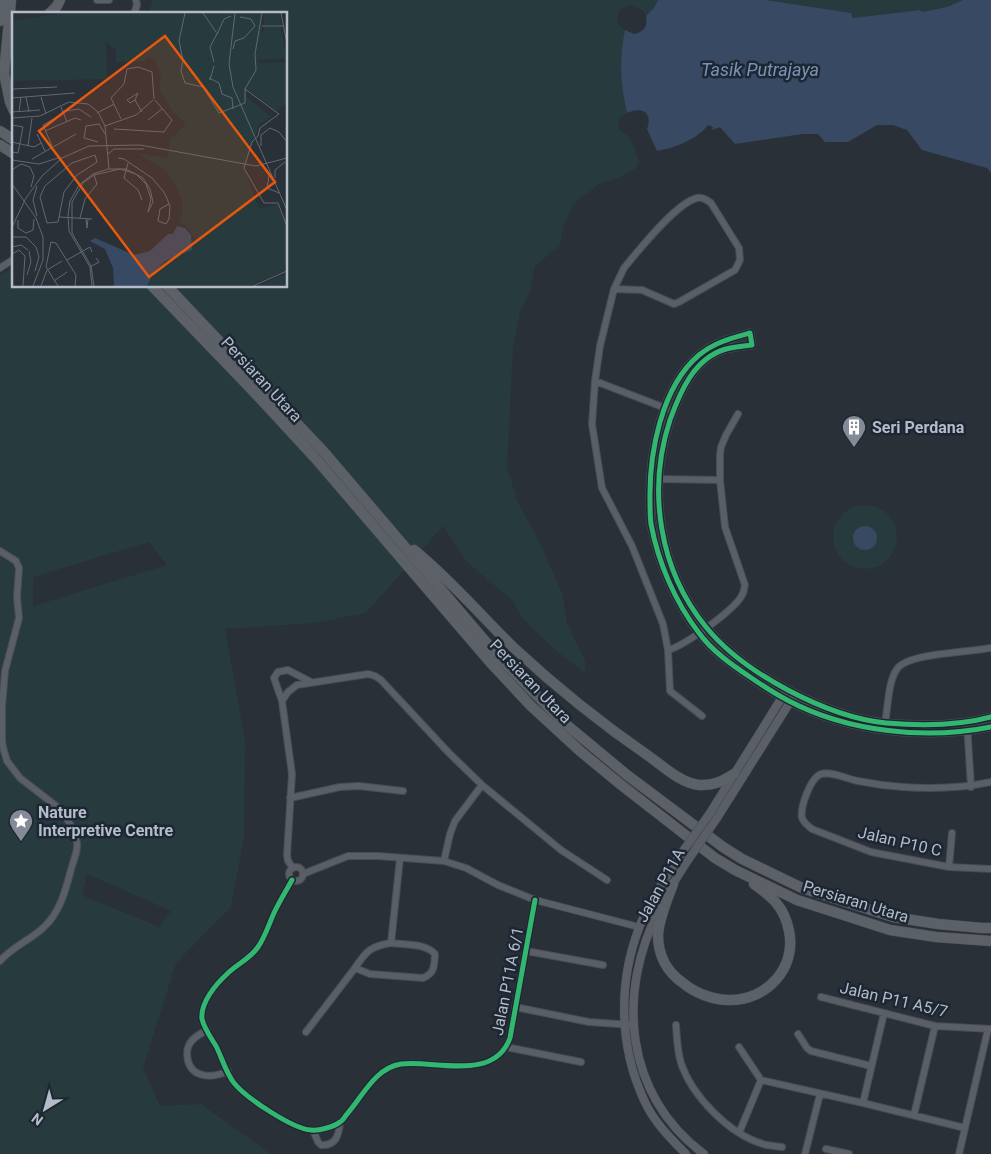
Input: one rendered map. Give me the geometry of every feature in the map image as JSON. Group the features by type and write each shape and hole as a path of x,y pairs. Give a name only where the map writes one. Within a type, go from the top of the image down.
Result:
{"main road":[{"path":"0,20 5,0"},
{"path":"11,0 4,73 12,106"},
{"path":"51,12 61,0"},
{"path":"4,73 12,43"},
{"path":"0,130 12,139"},
{"path":"0,145 12,153"},
{"name":"Persiaran Utara","path":"154,288 324,452 498,655 551,711 587,744 627,776 723,847 742,859 802,888 884,914 938,924 991,928"},
{"name":"Persiaran Utara","path":"169,288 258,388 316,459 489,661 531,706 580,751 620,784 715,858 735,870 797,900 890,930 988,942"},
{"path":"394,533 438,569 473,608 550,680 628,742 681,778 697,785 711,785 722,782 734,774"},
{"path":"673,884 660,919 658,933 659,949 669,971 686,986 709,996 730,1000 749,997 767,988 781,975 791,947 790,937 784,914 776,903 735,870"}],"street":[{"path":"98,0 109,0"},
{"path":"614,288 642,290 674,304 735,270 740,260 739,248 711,204 702,198 694,199 671,216 624,268 614,288 600,346 595,381 592,424 602,488 632,546 662,624 668,650 670,691 702,716"},
{"path":"0,268 12,260"},
{"path":"991,718 967,728 886,723 843,712 795,694 784,694 738,669 711,647 699,633 679,601 664,570 651,523 650,479 656,437 665,407 678,381 699,355 723,340 750,333 752,344 726,349 715,354 696,369 685,384 673,411 664,440 658,479 659,521 671,567 686,598 706,628 731,652 784,694 790,702 862,727 917,733 991,727"},
{"path":"595,381 673,411"},
{"path":"668,650 676,648 706,628 735,604 743,594 745,585 726,527 720,480 721,447 738,414"},
{"path":"658,479 720,480"},
{"path":"0,551 16,561 19,568 17,597 20,618 5,671 2,707 2,742 4,751 7,760 20,778 60,809 75,835 77,849 64,897 54,916 44,928 13,949 0,961"},
{"path":"886,723 893,676 901,665 921,657 991,648"},
{"path":"293,868 288,861 287,855 292,774 282,701 274,678 278,672 288,670 311,682"},
{"path":"282,701 292,688 311,682 368,674 375,676 482,785 561,850 607,880"},
{"name":"Jalan P11A","path":"686,1154 656,1121 644,1100 630,1061 624,1025 624,996 629,967 640,927 665,878 678,858 714,816 734,774 784,694"},
{"name":"Jalan P11A","path":"704,1154 676,1130 652,1095 638,1058 632,1025 634,997 644,949 658,912 714,816 795,694"},
{"path":"967,728 971,786"},
{"name":"Jalan P10 C","path":"991,782 971,786 903,787 858,781 827,774 820,775 814,778 809,785 802,815 806,824 812,829 871,852 949,867 991,869"},
{"path":"444,861 455,821 482,785"},
{"path":"290,798 340,787 358,786 403,791"},
{"path":"949,867 952,833"},
{"path":"292,880 297,881 301,879 303,874 348,856 444,861 466,868 498,885 535,900 640,927"},
{"path":"391,943 400,858"},
{"path":"293,868 298,867 302,870 303,874"},
{"path":"292,880 289,876 293,868"},
{"path":"292,880 274,912 258,947 245,961 227,974 205,1002 202,1019 234,1083 249,1098 288,1121 308,1130 340,1122"},
{"name":"Jalan P11A 6/1","path":"313,1130 321,1145 331,1144 339,1133 340,1122 381,1072 391,1067 412,1064 463,1066 486,1063 496,1057 506,1047 510,1038 535,900"},
{"path":"306,1032 365,953 373,947 391,943 425,947 435,954 434,968 430,975 423,978 370,974 355,968"},
{"path":"526,951 603,965"},
{"name":"Jalan P11 A5/7","path":"821,997 935,1026 989,1029"},
{"path":"515,1007 589,1022 632,1025"},
{"path":"863,1103 884,1013"},
{"path":"676,1025 678,1048 682,1064 695,1089 712,1111 740,1133 764,1145 782,1147"},
{"path":"914,1115 935,1026"},
{"path":"959,1154 989,1029"},
{"path":"207,1030 192,1040 188,1046 187,1057 190,1065 194,1071 210,1076 221,1075 228,1071"},
{"path":"798,1034 811,1051 871,1066"},
{"path":"506,1047 581,1062"},
{"path":"739,1047 760,1080 965,1128"},
{"path":"740,1133 760,1080"},
{"path":"805,1154 820,1094"},
{"path":"826,1148 849,1154"}],"green space":[{"path":"152,0 658,0 654,8 646,16 644,11 632,5 621,9 617,16 618,24 625,30 621,72 627,113 620,117 618,126 631,140 639,162 635,169 620,177 599,184 573,204 563,227 560,245 535,266 530,291 520,311 513,347 507,467 518,503 541,545 562,593 567,623 585,661 585,673 555,650 523,619 513,601 467,562 443,526 366,613 315,623 225,629 245,740 244,837 231,907 176,963 143,1068 160,1106 201,1104 271,1154 0,1154 0,275 12,268 12,288 288,288 288,12 149,12","holes":["149,542 167,565 33,606 33,577","87,874 171,911 159,927 82,895"]},
{"path":"766,0 963,0 947,7 922,12 920,10 853,18 851,13"},
{"path":"859,505 871,505 888,514 895,525 897,537 895,549 888,560 871,569 859,569 847,564 838,555 833,543 833,531 838,519 847,510"}],"water":[{"name":"Tasik Putrajaya","path":"658,0 766,0 851,13 853,18 920,10 922,12 947,7 963,0 991,0 991,173 987,168 922,150 907,130 893,125 877,125 848,142 825,142 818,134 803,134 735,144 720,127 712,130 713,127 708,125 698,135 685,142 657,151 647,129 649,118 645,112 637,110 627,113 623,92 621,61 625,30 634,34 643,30 646,26 646,16 654,8"},
{"path":"865,526 874,529 877,538 874,547 865,550 856,547 853,538 856,529"}],"cycle path":[{"path":"991,717 952,724 912,725 863,719 838,712 788,690 764,676 741,661 706,627 690,605 677,580 668,555 659,501 659,474 663,447 678,398 690,377 705,360 715,353 729,348 752,345 750,333 717,344 699,355 675,385 667,403 655,443 650,483 651,524 658,553 675,595 699,633 710,646 736,668 769,690 812,712 836,720 888,731 914,733 966,731 991,727"},
{"path":"292,880 258,947 214,988 206,1000 202,1019 234,1083 249,1097 282,1119 311,1130 334,1126 341,1121 370,1084 384,1071 392,1067 401,1064 478,1065 491,1060 502,1052 510,1038 535,900"}],"place":[{"name":"Seri Perdana","path":"854,448"},
{"name":"Nature Interpretive Centre","path":"21,842"}]}
